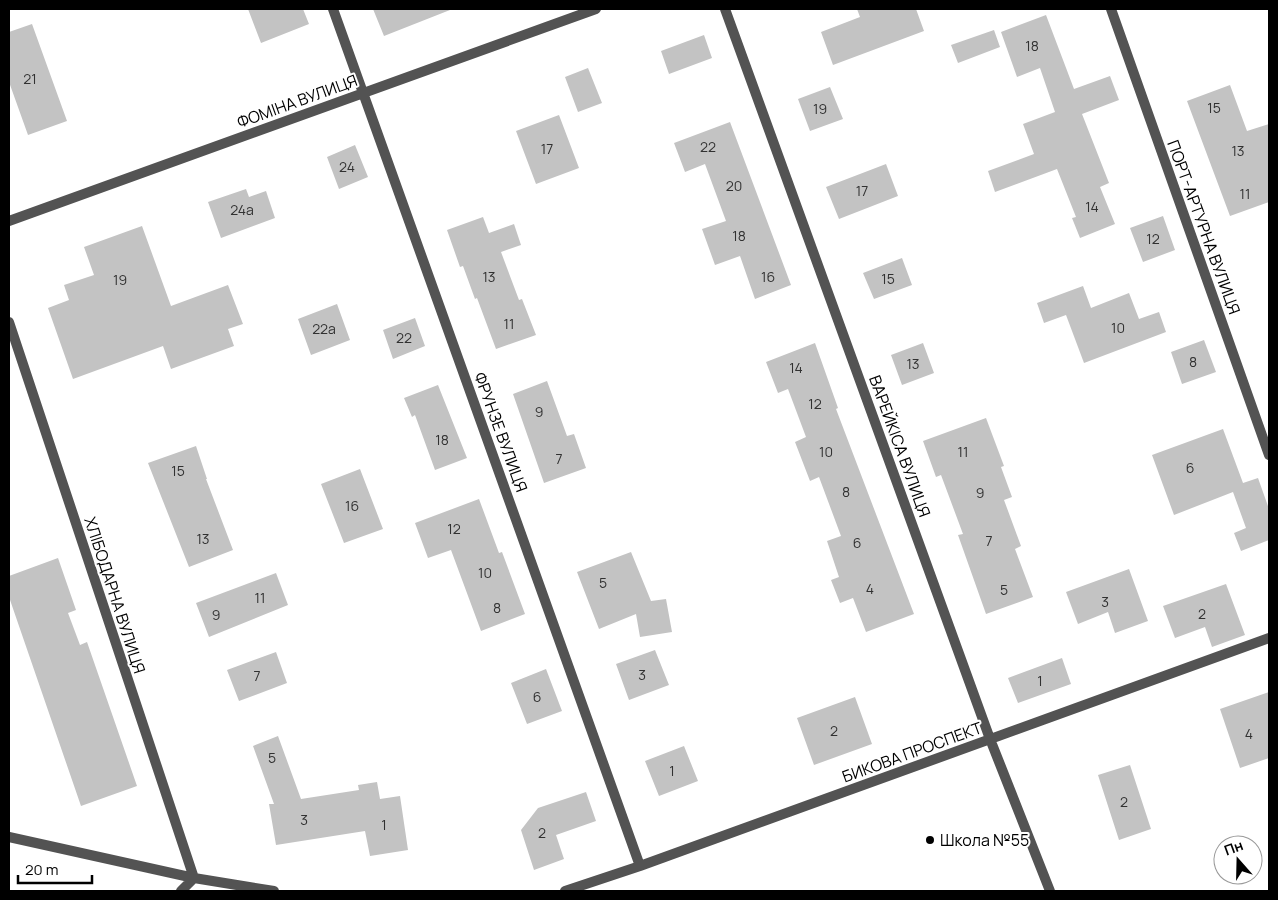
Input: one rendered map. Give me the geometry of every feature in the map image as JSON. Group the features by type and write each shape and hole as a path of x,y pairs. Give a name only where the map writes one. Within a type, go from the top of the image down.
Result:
{"street":[{"name":"ФРУНЗЕ ВУЛИЦЯ","path":"333,9 640,866"},
{"name":"ФОМІНА ВУЛИЦЯ","path":"9,221 596,9"},
{"name":"ВАРЕЙКІСА ВУЛИЦЯ","path":"725,9 990,740 1050,891"},
{"name":"ПОРТ-АРТУРНА ВУЛИЦЯ","path":"1110,9 1269,456"},
{"name":"ХЛІБОДАРНА ВУЛИЦЯ","path":"9,322 194,878"},
{"name":"БИКОВА ПРОСПЕКТ","path":"565,891 640,866 1269,638"},
{"path":"9,837 194,878 274,891"},
{"path":"181,891 194,878"}],"building":[{"path":"248,9 303,9 309,24 261,43"},
{"path":"373,9 449,9 450,10 384,36"},
{"path":"857,9 916,9 924,31 833,65 821,32 860,17"},
{"path":"1046,15 1074,89 1110,76 1119,100 1082,114 1109,183 1100,187 1115,224 1080,238 1072,218 1076,217 1057,169 995,192 988,171 1034,154 1023,124 1055,112 1040,68 1017,77 1001,32"},
{"path":"32,24 67,121 28,135 9,82 9,32"},
{"path":"994,30 1000,47 958,63 951,45"},
{"path":"704,35 712,58 669,74 661,51"},
{"path":"588,68 602,103 578,112 565,77"},
{"path":"1230,85 1247,131 1269,124 1269,202 1230,216 1187,101"},
{"path":"830,87 843,119 810,131 798,99"},
{"path":"559,115 579,168 536,184 516,131"},
{"path":"730,122 791,285 755,299 740,256 715,265 702,229 726,221 705,164 685,172 674,143"},
{"path":"355,145 368,177 339,189 327,157"},
{"path":"886,164 898,196 839,219 826,187"},
{"path":"246,189 249,197 266,191 275,218 221,238 208,202"},
{"path":"1163,216 1175,250 1143,262 1130,228"},
{"path":"483,217 489,233 514,224 521,245 501,252 519,300 522,299 536,335 496,349 463,266 460,267 447,230"},
{"path":"142,226 171,306 228,285 243,324 228,329 234,346 171,369 163,346 73,379 48,308 69,300 64,285 94,275 84,247"},
{"path":"902,258 912,285 874,299 863,273"},
{"path":"1083,286 1091,308 1129,293 1139,319 1159,312 1166,332 1084,363 1066,315 1044,323 1037,303"},
{"path":"337,304 350,340 311,355 298,319"},
{"path":"415,318 425,346 393,359 383,330"},
{"path":"1204,340 1216,372 1182,384 1171,352"},
{"path":"815,343 838,408 836,409 914,614 866,632 853,598 840,603 831,580 839,577 827,541 841,536 819,477 810,481 795,442 806,437 788,389 778,393 766,362"},
{"path":"923,343 934,373 902,385 891,355"},
{"path":"547,381 567,436 574,434 586,468 544,483 513,394"},
{"path":"438,385 467,458 435,470 415,415 412,417 404,398"},
{"path":"986,418 1004,466 1001,467 1012,497 1004,500 1021,546 1015,549 1033,597 986,614 958,535 963,534 941,475 936,477 923,441"},
{"path":"1223,429 1243,483 1258,478 1269,509 1269,540 1241,551 1234,533 1246,528 1233,492 1174,515 1152,455"},
{"path":"196,446 206,479 233,550 189,567 148,463"},
{"path":"360,469 383,529 344,543 321,484"},
{"path":"479,499 499,553 502,552 525,614 481,631 451,550 428,558 415,523"},
{"path":"631,552 651,601 666,599 672,632 640,637 636,614 599,629 577,572"},
{"path":"58,558 76,610 68,613 80,645 87,642 137,786 81,806 9,597 9,576"},
{"path":"1129,569 1148,621 1115,633 1108,612 1078,624 1066,592"},
{"path":"276,573 288,605 209,637 196,603"},
{"path":"1226,584 1245,635 1212,647 1205,627 1175,638 1163,606"},
{"path":"655,650 669,685 629,700 616,664"},
{"path":"276,652 287,683 239,701 227,670"},
{"path":"1062,658 1071,684 1018,703 1008,678"},
{"path":"546,669 562,711 527,724 511,683"},
{"path":"1269,692 1269,758 1240,768 1220,709"},
{"path":"855,697 872,744 814,765 797,718"},
{"path":"278,736 301,799 359,790 358,785 377,782 380,799 400,796 408,850 370,856 365,831 276,845 269,804 274,804 253,746"},
{"path":"684,746 698,781 659,796 645,761"},
{"path":"1130,765 1151,829 1119,840 1098,775"},
{"path":"586,792 596,821 556,835 564,859 534,870 521,830 538,808"}],"place":[{"name":"Школа №55","path":"930,840"}]}
